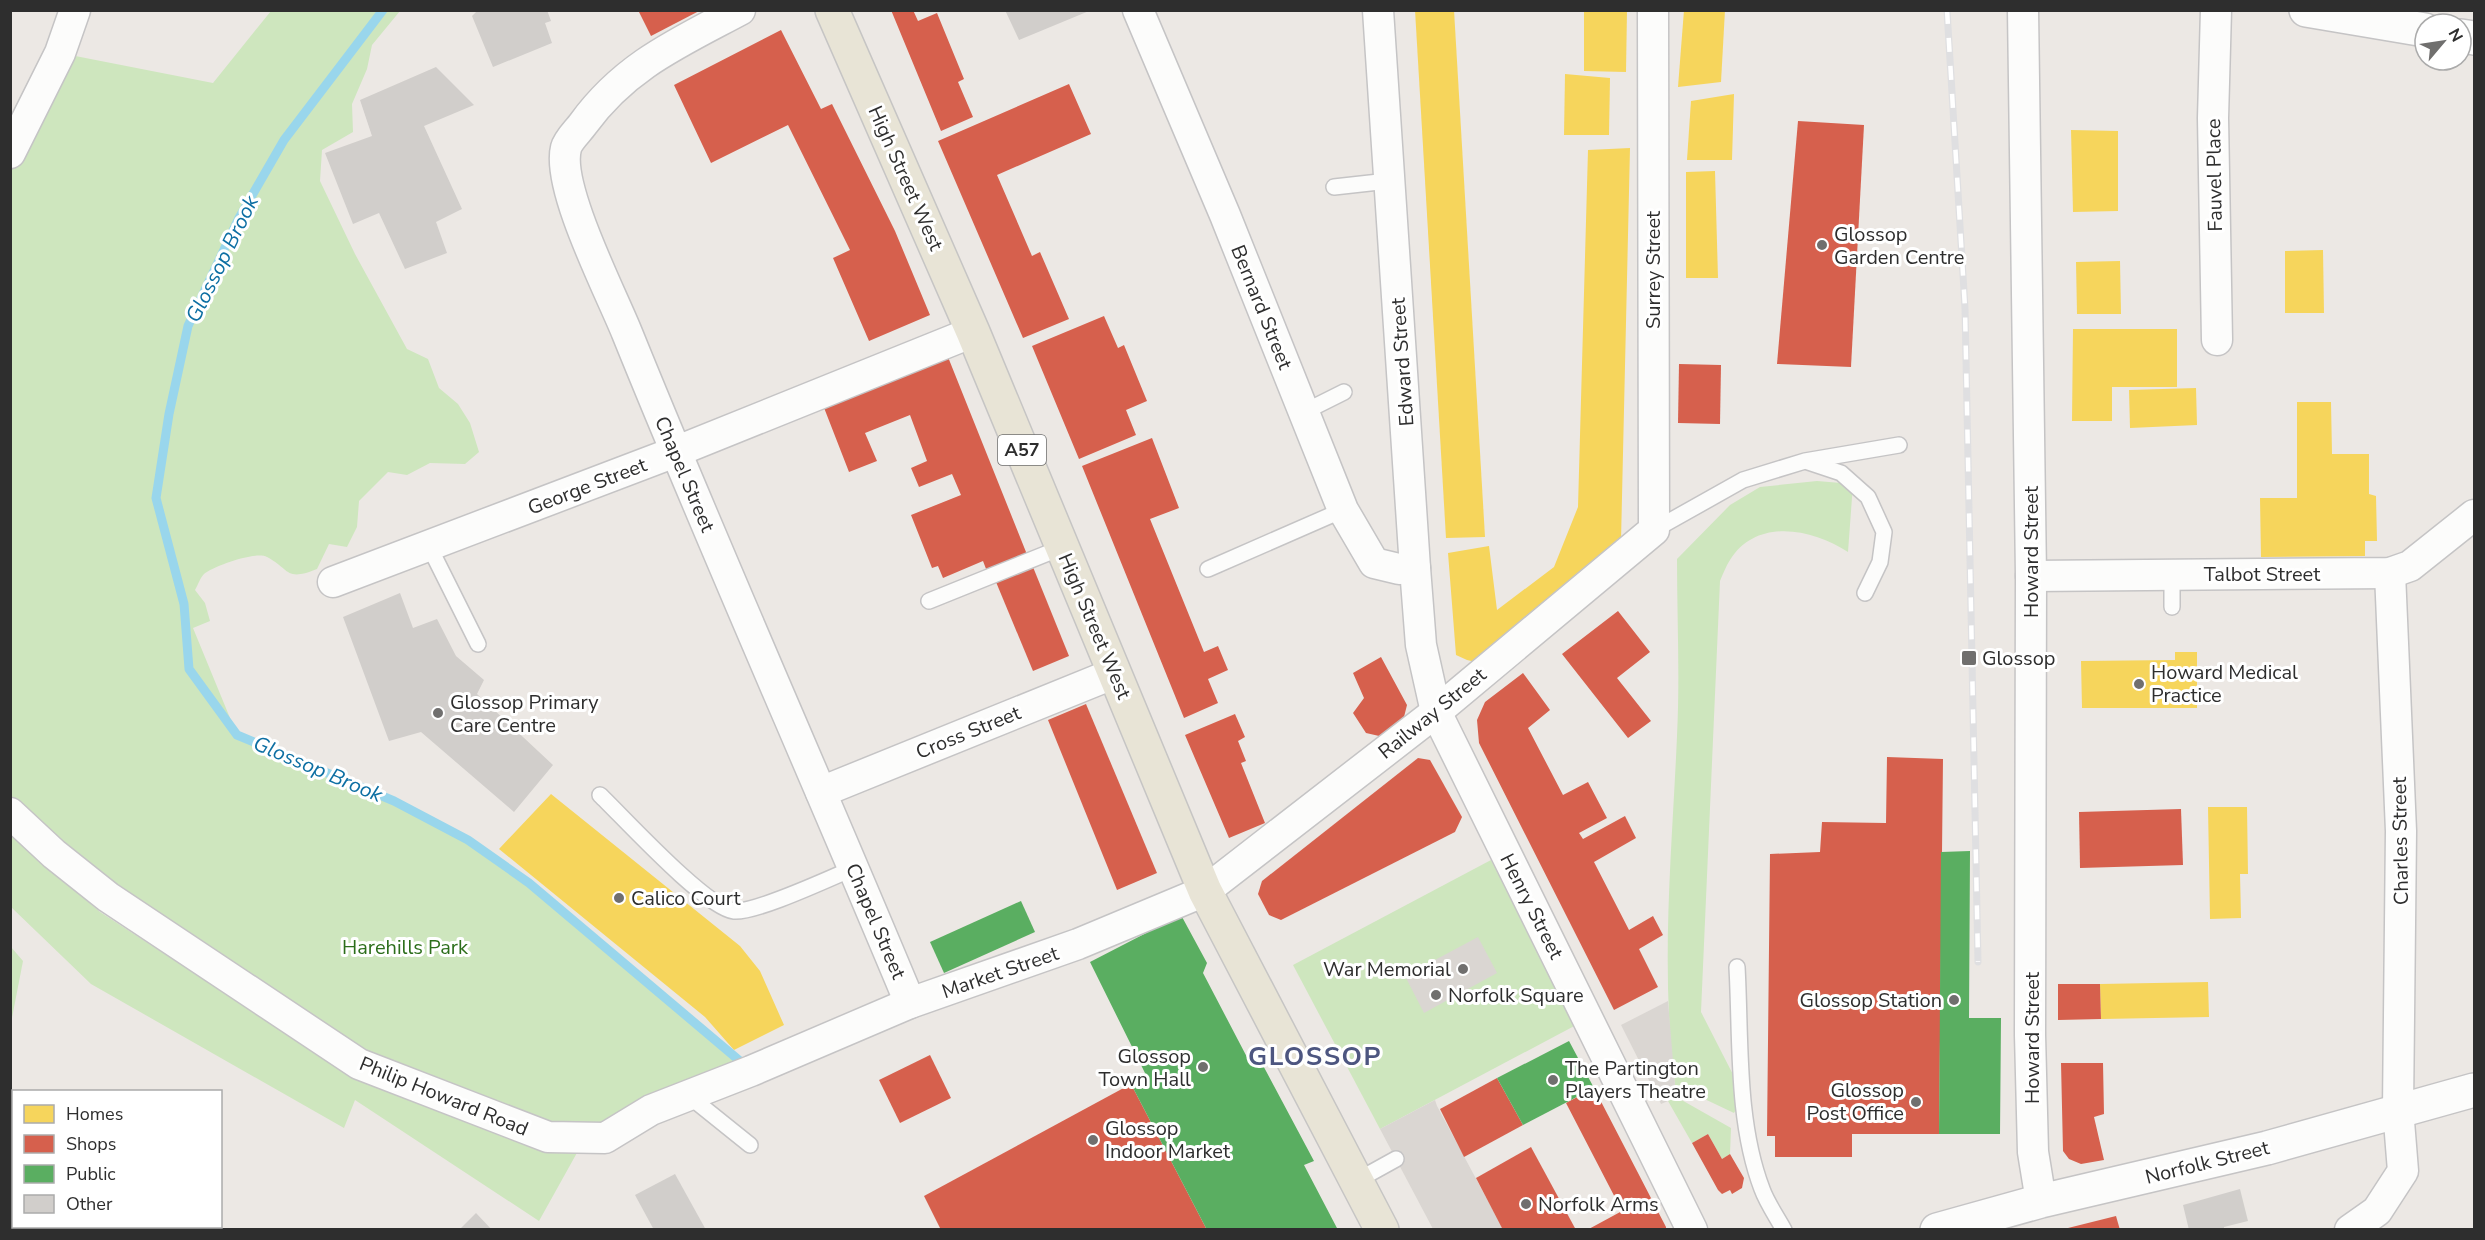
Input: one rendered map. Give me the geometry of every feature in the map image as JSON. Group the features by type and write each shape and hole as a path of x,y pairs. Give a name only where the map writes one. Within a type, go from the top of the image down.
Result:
{"main road":[{"name":"High Street West","path":"832,10 973,332 1205,891 1358,1180 1382,1230"},
{"path":"2306,10 2413,28"},
{"name":"Norfolk Street","path":"1937,1230 2041,1201 2267,1148 2398,1109 2475,1090"}],"street":[{"path":"10,153 60,53 75,10"},
{"name":"Chapel Street","path":"740,10 667,49 626,75 590,114 566,147 567,181 581,221 675,452 910,1003"},
{"name":"Bernard Street","path":"1138,10 1225,215 1343,510 1374,563 1399,569 1415,568"},
{"name":"Edward Street","path":"1378,10 1421,645 1436,712"},
{"name":"Surrey Street","path":"1653,10 1654,530"},
{"name":"Howard Street","path":"2023,10 2031,576 2030,1035 2033,1152 2041,1201"},
{"name":"Fauvel Place","path":"2216,10 2213,118 2217,340"},
{"name":"George Street","path":"333,582 675,452 973,332"},
{"name":"Talbot Street","path":"2031,576 2391,573 2410,566 2475,515"},
{"name":"Railway Street","path":"1205,891 1436,712 1654,530"},
{"name":"Charles Street","path":"2350,1230 2377,1211 2403,1171 2398,1109 2402,831 2391,573"},
{"name":"Cross Street","path":"821,792 1114,672"},
{"name":"Henry Street","path":"1436,712 1692,1230"},
{"name":"Philip Howard Road","path":"10,813 54,854 108,897 359,1064 548,1137 605,1138 651,1110 794,1052"},
{"name":"Market Street","path":"794,1052 910,1003 1078,944 1205,891"}],"lane":[{"path":"1334,187 1388,181"},
{"path":"1304,412 1344,392"},
{"path":"1654,530 1743,480 1805,461 1899,445"},
{"path":"1805,461 1841,473 1868,496 1884,532 1880,562 1865,593"},
{"path":"1208,569 1343,510"},
{"path":"429,546 478,644"},
{"path":"929,601 1063,548"},
{"path":"2172,574 2172,606"},
{"path":"600,795 708,899 734,911 766,904 854,868"},
{"path":"1737,967 1746,1115 1762,1191 1784,1230"},
{"path":"689,1096 750,1145"},
{"path":"1358,1180 1396,1159"}],"green space":[{"name":"Harehills Park","path":"271,11 400,11 372,45 367,69 352,104 353,132 322,150 320,181 355,254 407,349 428,359 439,388 458,404 470,423 479,452 465,464 430,463 407,475 388,472 359,501 357,527 347,547 329,544 317,569 307,573 293,574 267,557 254,556 235,560 204,574 195,590 205,603 210,621 193,628 237,735 413,810 494,857 564,912 751,1071 605,1138 548,1137 359,1064 11,813 10,153 60,53 213,83"},
{"path":"1817,481 1853,484 1848,552 1834,544 1802,533 1786,531 1770,533 1755,537 1741,546 1729,562 1720,581 1701,1012 1744,1096 1734,1113 1675,1085 1668,998 1668,954 1678,714 1677,559 1730,505 1760,487"},
{"path":"10,834 100,912 359,1080 537,1150 578,1151 539,1221 355,1100 344,1128 91,984 11,907"},
{"name":"Norfolk Square","path":"1491,860 1578,1024 1380,1129 1293,965"},
{"path":"11,947 23,961 11,1023"},
{"path":"1671,1094 1731,1128 1730,1154 1722,1159 1708,1134 1692,1143 1668,1101"}],"shaded area":[{"path":"1478,937 1497,973 1424,1013 1405,976"},
{"path":"1668,1001 1675,1085 1668,1101 1661,1104 1621,1025"},
{"path":"1435,1100 1503,1229 1433,1229 1380,1129"}],"building: Homes":[{"path":"1415,10 1454,10 1485,537 1446,538"},
{"path":"1584,10 1627,10 1626,72 1584,71"},
{"path":"1684,10 1725,10 1721,82 1678,87"},
{"path":"1565,74 1610,78 1609,135 1564,135"},
{"path":"1734,94 1732,160 1687,160 1691,101"},
{"path":"2071,130 2118,131 2118,211 2073,212"},
{"path":"1630,148 1621,541 1480,663 1467,660 1456,655 1448,553 1489,546 1497,610 1554,567 1578,507 1588,150"},
{"path":"1715,171 1718,278 1686,278 1686,172"},
{"path":"2323,250 2324,313 2285,313 2285,251"},
{"path":"2120,261 2121,314 2077,314 2076,262"},
{"path":"2073,329 2177,329 2177,387 2112,387 2112,421 2072,421"},
{"path":"2196,388 2197,425 2130,428 2129,390"},
{"path":"2297,402 2331,402 2332,454 2369,454 2369,494 2376,496 2377,541 2365,541 2365,556 2261,557 2260,498 2297,498"},
{"name":"Howard Medical Practice","path":"2175,652 2197,652 2197,708 2082,708 2081,661 2175,660"},
{"name":"Calico Court","path":"551,794 740,946 760,971 784,1025 734,1050 705,1017 499,849"},
{"path":"2208,807 2247,807 2248,874 2240,874 2241,918 2210,919"},
{"path":"2208,982 2209,1017 2101,1019 2100,984"}],"building: Shops":[{"path":"638,10 701,10 651,36"},
{"path":"891,10 913,10 918,21 937,13 964,79 958,82 973,117 941,131"},
{"path":"781,30 821,109 832,104 895,231 930,315 869,341 833,258 850,250 788,125 711,163 674,85"},
{"path":"1069,84 1091,134 997,175 1032,256 1040,252 1069,319 1023,338 938,141"},
{"name":"Glossop Garden Centre","path":"1798,121 1864,125 1851,367 1777,364"},
{"path":"1104,316 1118,348 1124,345 1147,401 1126,410 1136,435 1079,459 1032,346"},
{"path":"946,352 1028,557 988,574 983,561 943,578 938,566 932,568 911,515 961,495 952,474 919,487 911,468 927,461 910,415 865,433 877,461 849,472 821,400"},
{"path":"1679,364 1721,365 1720,424 1678,423"},
{"path":"1152,438 1179,508 1150,519 1204,652 1218,646 1228,670 1208,679 1218,703 1184,718 1082,466"},
{"path":"1033,567 1069,656 1033,671 996,582"},
{"path":"1618,611 1650,652 1617,678 1651,721 1628,738 1562,654"},
{"path":"1381,657 1407,705 1401,729 1388,738 1366,733 1353,713 1364,698 1353,673"},
{"path":"1523,673 1550,710 1528,728 1563,795 1588,782 1607,818 1579,833 1583,839 1625,816 1636,838 1594,862 1629,930 1653,916 1663,935 1639,949 1658,987 1614,1010 1479,743 1477,720 1485,702"},
{"path":"1086,704 1157,873 1117,890 1048,720"},
{"path":"1235,714 1245,737 1238,741 1246,761 1241,763 1265,823 1229,838 1185,735"},
{"path":"1887,757 1943,759 1939,1134 1852,1134 1852,1157 1775,1157 1775,1136 1767,1136 1770,854 1820,852 1822,822 1886,823"},
{"path":"1418,758 1430,760 1462,817 1455,832 1281,920 1269,915 1258,894 1262,881"},
{"path":"2181,809 2183,865 2080,868 2079,812"},
{"path":"2058,984 2100,984 2101,1019 2058,1020"},
{"path":"930,1055 951,1098 900,1123 879,1080"},
{"path":"2061,1063 2103,1063 2104,1114 2094,1117 2104,1160 2081,1164 2069,1159 2063,1151"},
{"path":"1497,1078 1523,1125 1464,1157 1440,1109"},
{"name":"Glossop Indoor Market","path":"1131,1084 1207,1230 941,1230 924,1196"},
{"path":"1594,1088 1666,1230 1587,1230 1622,1211 1566,1103"},
{"path":"1708,1134 1722,1159 1730,1154 1744,1178 1742,1188 1732,1194 1730,1190 1722,1194 1718,1190 1692,1143"},
{"name":"Norfolk Arms","path":"1531,1147 1576,1230 1503,1230 1476,1178"},
{"path":"2116,1216 2120,1230 2064,1230 2064,1229"}],"building: Public":[{"name":"Glossop Station","path":"1970,851 1969,1018 2001,1018 2000,1134 1939,1134 1941,852"},
{"path":"1021,901 1035,932 944,973 930,942"},
{"name":"Glossop Town Hall","path":"1181,915 1207,963 1203,973 1249,1061 1258,1056 1314,1161 1304,1165 1338,1230 1207,1230 1131,1084 1145,1073 1090,962"},
{"path":"1569,1041 1594,1088 1523,1125 1497,1078"}],"building: Other":[{"path":"478,10 547,10 551,21 545,23 552,43 493,67 472,16"},
{"path":"1005,10 1089,10 1089,11 1019,40"},
{"path":"436,67 474,105 424,126 462,209 436,222 447,253 405,269 379,213 353,224 325,153 372,136 360,100"},
{"name":"Glossop Primary Care Centre","path":"400,593 413,628 437,619 456,656 484,680 477,694 553,765 514,812 421,732 389,741 343,617"},
{"path":"675,1174 706,1230 654,1230 635,1195"},
{"path":"2240,1189 2248,1221 2224,1227 2224,1230 2189,1230 2183,1205"},
{"path":"476,1213 492,1230 459,1230"}],"waterway":[{"name":"Glossop Brook","path":"383,10 284,140 239,218 188,326 169,414 156,498 184,604 189,669 237,735 394,801 468,840 529,883 747,1067"}],"railway":[{"path":"1947,10 1965,308 1978,962"}],"place":[{"name":"Glossop Garden Centre","path":"1822,245"},
{"name":"Glossop","path":"1969,658"},
{"name":"Howard Medical Practice","path":"2139,684"},
{"name":"Glossop Primary Care Centre","path":"438,713"},
{"name":"Calico Court","path":"619,898"},
{"name":"War Memorial","path":"1463,969"},
{"name":"Norfolk Square","path":"1436,995"},
{"name":"Glossop Station","path":"1954,1000"},
{"name":"Glossop Town Hall","path":"1203,1067"},
{"name":"The Partington Players Theatre","path":"1553,1080"},
{"name":"Glossop Post Office","path":"1916,1102"},
{"name":"Glossop Indoor Market","path":"1093,1140"},
{"name":"Norfolk Arms","path":"1526,1204"}],"district":[{"name":"GLOSSOP","path":"1315,1056"}]}
